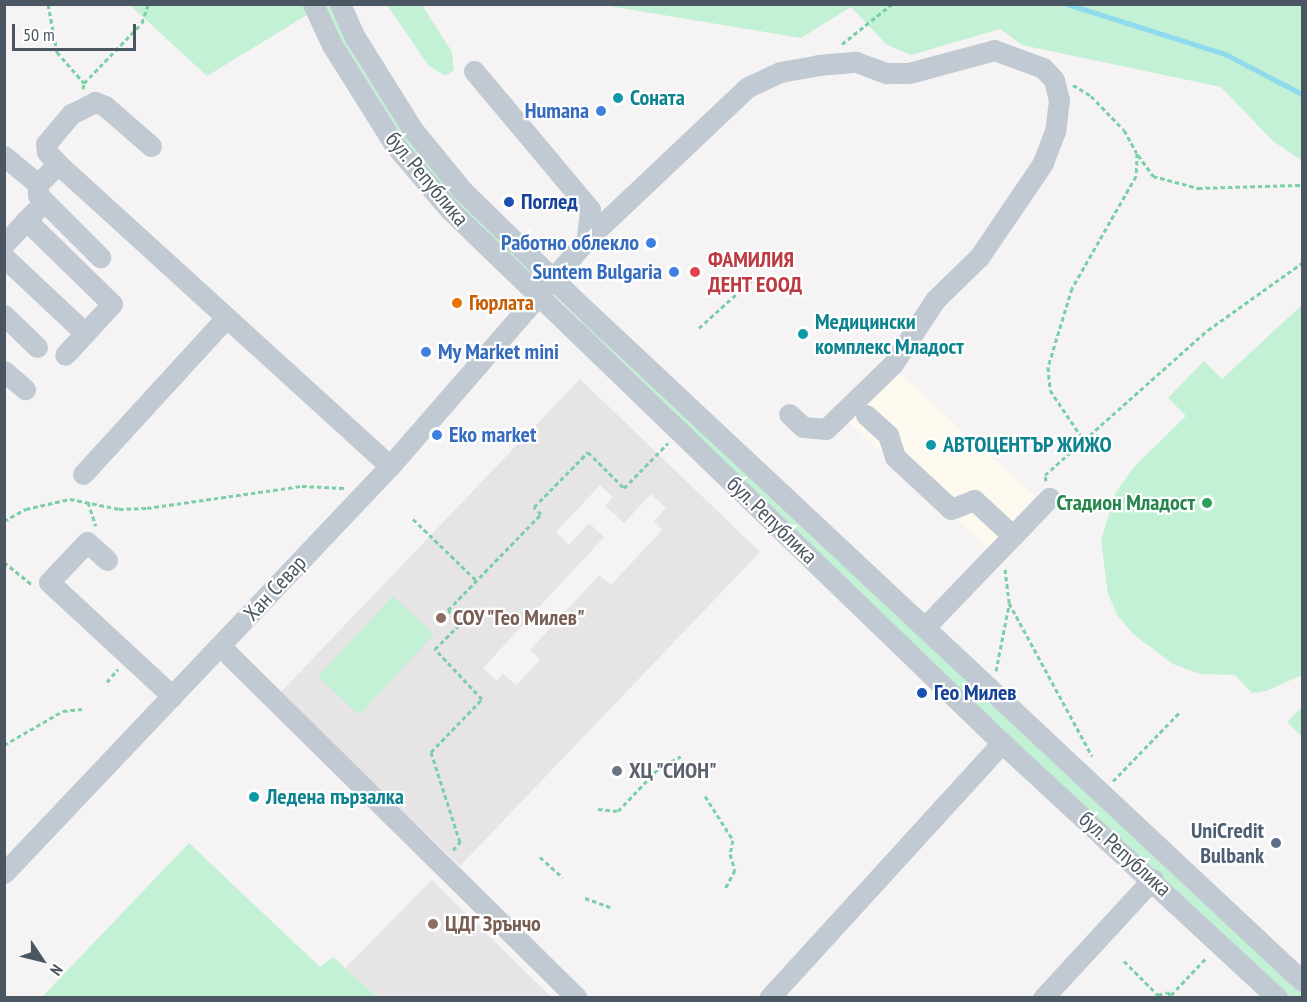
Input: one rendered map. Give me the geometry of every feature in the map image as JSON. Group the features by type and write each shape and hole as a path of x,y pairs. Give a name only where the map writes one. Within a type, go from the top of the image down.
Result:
{"street":[{"name":"бул. Република","path":"312,4 363,96 414,170 538,297 1002,743 1153,879 1277,998"},
{"name":"бул. Република","path":"340,4 355,37 413,130 464,191 553,280 926,626 1302,981"},
{"name":"Хан Севар","path":"4,873 390,466 587,239 748,87 780,72 818,65 856,62 886,73 909,73 994,50 1027,60 1054,80"},
{"path":"474,71 590,209 587,239"},
{"path":"789,414 803,427 826,429 892,364 935,300 979,257 1042,162 1055,131 1059,100 1054,80"},
{"path":"151,146 105,106 95,102 82,105 46,144 47,152 58,164 225,319 390,466"},
{"path":"4,156 100,257"},
{"path":"4,244 26,220 58,164"},
{"path":"26,220 112,304 65,355"},
{"path":"4,257 85,333"},
{"path":"4,315 37,347"},
{"path":"83,474 225,319"},
{"path":"4,371 25,389"},
{"path":"866,415 888,435 895,456 951,510 974,500 1005,542"},
{"path":"926,626 1005,542 1043,508"},
{"path":"107,560 87,542 49,582 172,696"},
{"path":"220,646 577,998"},
{"path":"769,998 1002,743"},
{"path":"1043,998 1153,879"}],"path":[{"path":"48,4 57,52 84,83"},
{"path":"82,105 84,83 142,23 148,4"},
{"path":"818,65 892,4"},
{"path":"1054,80 1076,86 1091,96 1124,130 1153,176 1169,183 1198,188 1302,185"},
{"path":"1085,442 1050,390 1048,367 1072,288 1136,176 1137,153"},
{"path":"1043,508 1045,475 1085,442 1208,330 1302,263"},
{"path":"699,328 753,279"},
{"path":"441,862 460,842 431,752 482,699 435,649 461,622 448,610 541,514 534,507 588,452 624,488 679,431"},
{"path":"4,521 51,502 70,499 119,509 147,508 302,486 369,488"},
{"path":"87,542 96,526 88,502"},
{"path":"413,519 476,580"},
{"path":"991,687 1003,648 1009,603 1010,583 1005,542"},
{"path":"4,562 36,586 49,582"},
{"path":"1009,603 1090,755 1098,762"},
{"path":"4,745 63,711 82,709"},
{"path":"1108,777 1110,784 1179,713"},
{"path":"598,809 618,811 658,770 681,756"},
{"path":"705,796 733,840 730,854 735,870 726,889"},
{"path":"540,857 562,877"},
{"path":"585,898 612,908"},
{"path":"1171,995 1209,956"},
{"path":"1124,961 1158,995 1171,995 1175,998"}],"shaded area":[{"path":"894,369 1035,496 988,548 847,421"},
{"name":"СОУ \"Гео Милев\"","path":"580,379 760,552 460,866 279,694","holes":["600,485 613,497 605,506 624,523 651,494 666,508 654,521 662,530 611,585 599,575 530,650 540,660 516,685 503,674 497,681 483,668 604,537 589,523 569,545 556,532"]},
{"name":"ЦДГ Зрънчо","path":"432,880 551,997 377,997 345,968"}],"green space":[{"path":"130,5 340,5 385,88 542,269 527,286 450,210 315,10 207,76"},
{"path":"387,5 422,5 452,52 454,70 445,76 429,66"},
{"path":"603,5 1302,5 1302,161 1273,141 1221,87 1022,45 1000,29 911,55 886,44 851,7 801,38"},
{"name":"Стадион Младост","path":"1302,305 1302,675 1266,691 1252,693 1235,675 1200,674 1173,664 1133,634 1118,616 1108,594 1101,540 1116,492 1134,467 1186,416 1168,398 1204,361 1222,379"},
{"path":"590,315 1302,981 1302,997 1277,997 572,329"},
{"path":"393,596 434,634 359,715 318,676"},
{"path":"1302,707 1302,737 1287,722"},
{"path":"189,843 320,967 333,957 377,997 42,997"}],"waterway":[{"path":"1067,4 1225,54 1302,94"}],"place":[{"name":"Соната","path":"618,98"},
{"name":"Humana","path":"601,111"},
{"name":"Поглед","path":"509,202"},
{"name":"Работно облекло","path":"651,243"},
{"name":"Suntem Bulgaria","path":"674,272"},
{"name":"ФАМИЛИЯ ДЕНТ ЕООД","path":"695,272"},
{"name":"Гюрлата","path":"457,303"},
{"name":"Медицински комплекс Младост","path":"803,334"},
{"name":"My Market mini","path":"426,352"},
{"name":"Eko market","path":"437,435"},
{"name":"АВТОЦЕНТЪР ЖИЖО","path":"931,445"},
{"name":"Стадион Младост","path":"1207,503"},
{"name":"СОУ \"Гео Милев\"","path":"441,618"},
{"name":"Гео Милев","path":"922,693"},
{"name":"ХЦ \"СИОН\"","path":"617,771"},
{"name":"Ледена пързалка","path":"254,797"},
{"name":"UniCredit Bulbank","path":"1276,843"},
{"name":"ЦДГ Зрънчо","path":"433,924"}]}
